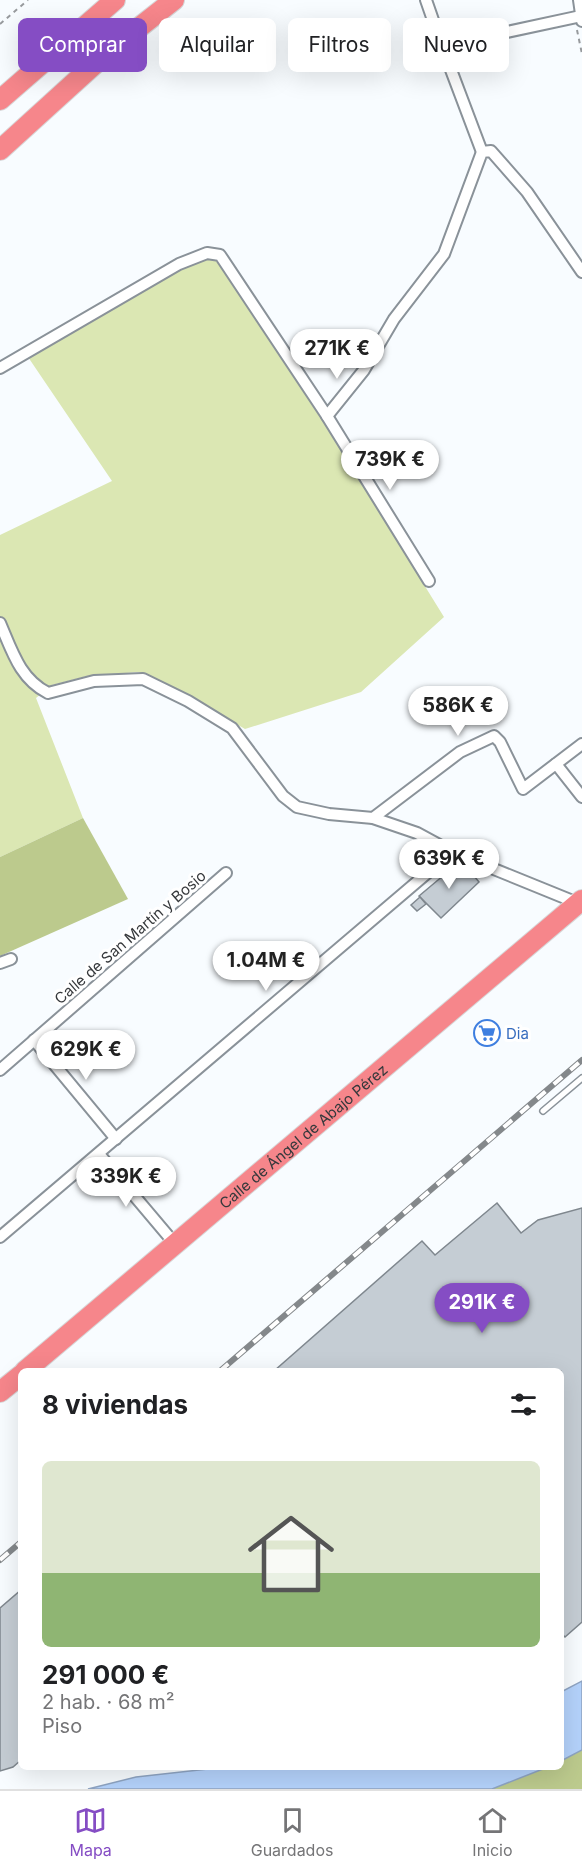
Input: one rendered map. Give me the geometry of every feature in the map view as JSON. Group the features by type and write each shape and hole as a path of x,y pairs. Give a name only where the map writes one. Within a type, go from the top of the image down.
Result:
{"highway":[{"path":"0,100 115,0"},
{"path":"0,150 108,52 174,0"},
{"name":"Calle de Ángel de Abajo Pérez","path":"29,1368 581,903"},
{"path":"0,1392 18,1377"}],"street":[{"path":"426,0 432,18"},
{"path":"509,33 581,19 579,0"},
{"path":"327,416 364,370 394,319 444,254 482,152 452,72"},
{"path":"482,152 491,152 527,192 582,272"},
{"path":"0,368 179,264 207,253 220,255 327,416 429,581"},
{"path":"0,623 16,662 33,685 48,693 94,681 143,679 188,701 232,728 283,796 297,807 329,814 373,818 417,833 452,852 581,903"},
{"path":"373,818 460,752 494,736 500,742 523,789 582,744"},
{"path":"556,764 582,797"},
{"path":"0,1237 452,852"},
{"name":"Calle de San Martín y Bosio","path":"0,1070 226,873"},
{"path":"34,1040 116,1140"},
{"path":"99,1154 175,1244"}],"lane":[{"path":"543,1111 582,1078"}],"path":[{"path":"0,24 28,0"}],"green space":[{"path":"207,253 220,255 444,617 361,692 245,729 139,672 87,676 52,685 36,698 83,818 0,857 0,535 112,481 28,357"},
{"path":"83,818 128,899 0,956 0,857"},
{"path":"582,1747 582,1789 492,1789 539,1770 564,1770 564,1757"}],"water":[{"path":"582,1681 582,1750 564,1759 564,1690"},
{"path":"199,1770 540,1770 492,1789 88,1789 136,1777"}],"building":[{"path":"463,863 479,882 441,918 419,896 457,864 459,867"},
{"path":"420,897 426,904 417,911 411,905"},
{"path":"497,1203 521,1233 538,1220 582,1208 582,1622 565,1637 564,1368 277,1368 422,1241 435,1255"},
{"path":"18,1593 18,1763 13,1767 0,1771 0,1608"}],"railway":[{"path":"223,1368 582,1060"},
{"path":"0,1560 18,1545"}],"place":[{"name":"Dia","path":"487,1033"}]}
